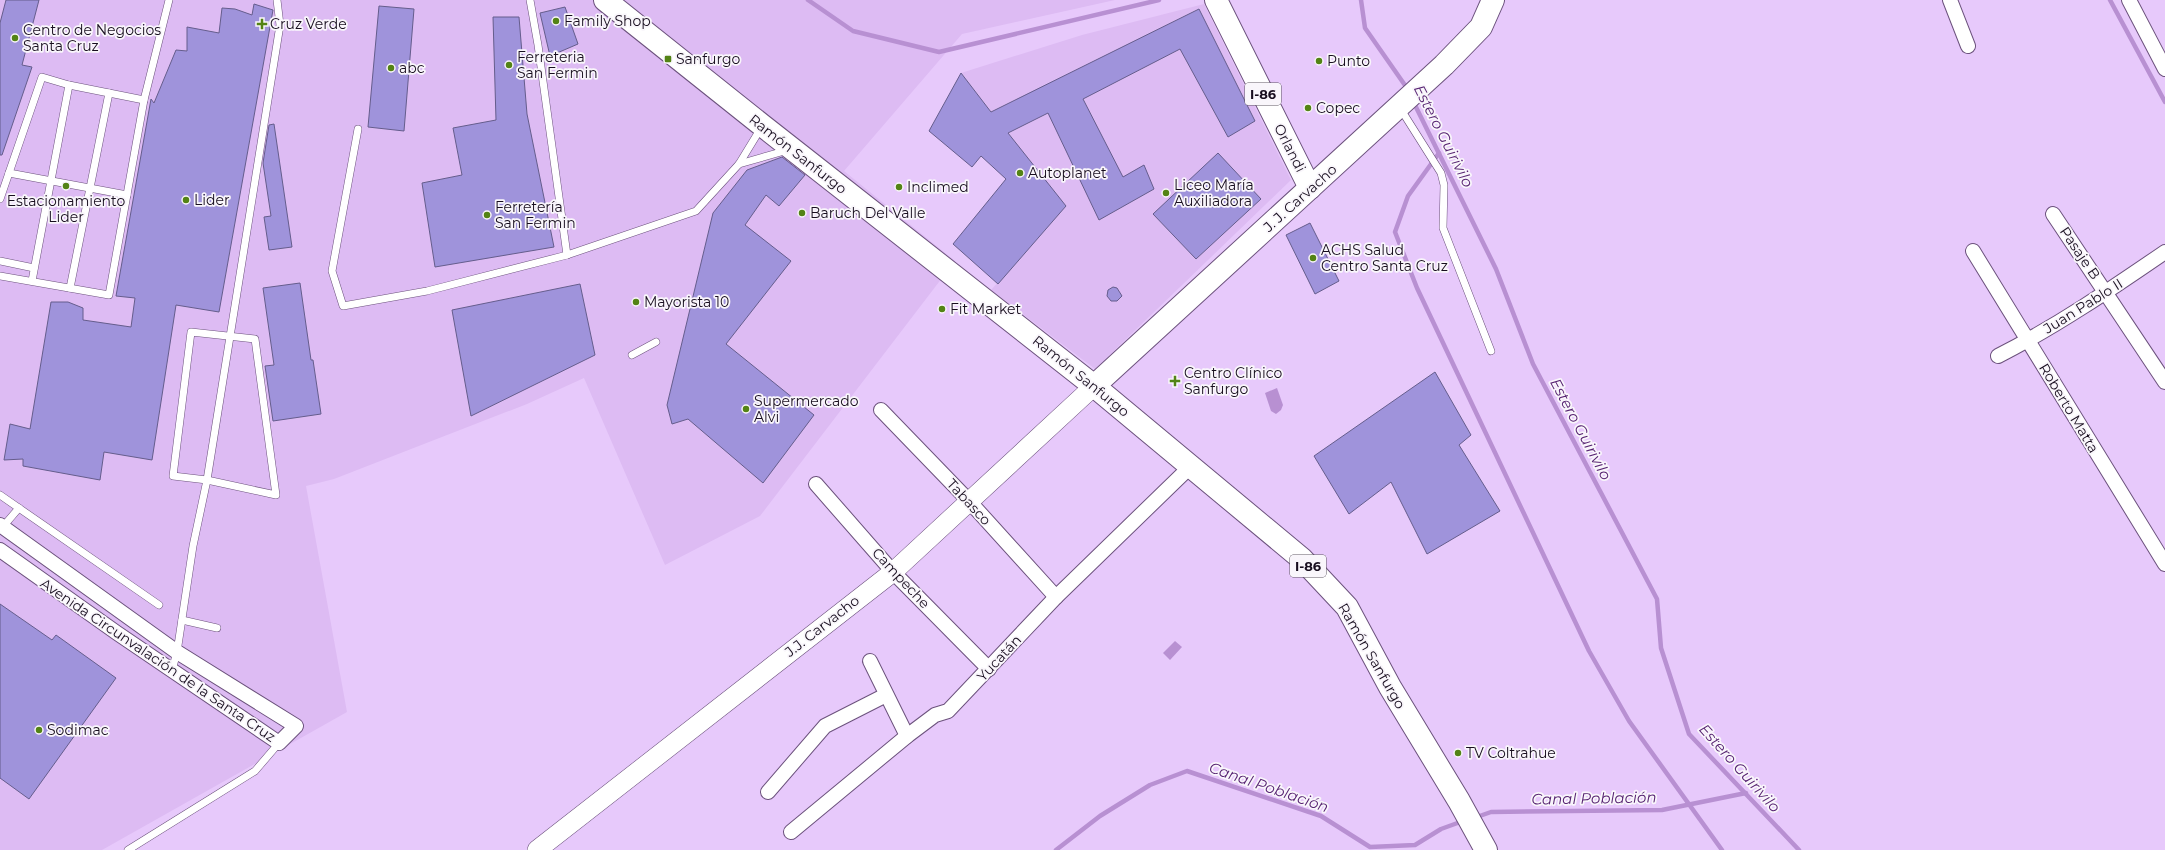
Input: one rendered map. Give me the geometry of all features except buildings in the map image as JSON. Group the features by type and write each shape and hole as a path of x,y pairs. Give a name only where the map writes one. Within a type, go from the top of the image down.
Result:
{"main road":[{"name":"Ramón Sanfurgo","path":"605,0 762,126 1094,386 1192,465 1302,559 1346,607 1390,687 1459,801 1486,850"},
{"name":"Orlandi","path":"1216,0 1310,188"},
{"name":"J. J. Carvacho","path":"1094,386 1444,65 1481,26 1492,0"},
{"name":"J.J. Carvacho","path":"537,850 893,572 1094,386"}],"street":[{"path":"1950,0 1968,46"},
{"path":"2129,0 2165,69"},
{"name":"Pasaje B","path":"2053,214 2107,292 2165,382"},
{"name":"Roberto Matta","path":"1973,251 2165,564"},
{"name":"Juan Pablo II","path":"1998,356 2028,340 2107,292 2165,252"},
{"name":"Tabasco","path":"881,410 1056,596"},
{"name":"Yucatán","path":"791,832 907,736 935,715 948,711 1056,596 1192,465"},
{"name":"Campeche","path":"816,484 893,572 989,669"},
{"name":"Avenida Circunvalación de la Santa Cruz","path":"0,550 280,743 296,726 177,652 1,527"},
{"path":"870,661 907,736"},
{"path":"768,792 825,726 886,695"}],"lane":[{"path":"0,276 109,295 144,100 169,0"},
{"path":"172,670 177,652 193,546 207,480 280,25 277,0"},
{"path":"530,0 538,45 567,254"},
{"path":"0,199 42,77 69,85 144,100"},
{"path":"32,281 69,85"},
{"path":"70,288 109,93"},
{"path":"1402,105 1441,173 1444,185 1443,228 1491,351"},
{"path":"358,129 332,271 343,306 427,291 567,254 696,211 740,164 762,126"},
{"path":"740,164 792,149"},
{"path":"9,173 127,194"},
{"path":"0,261 34,268"},
{"path":"191,332 255,338 276,495 207,480 173,476 191,332"},
{"path":"632,355 656,342"},
{"path":"0,495 159,606"},
{"path":"1,527 19,508"},
{"path":"182,620 217,628"},
{"path":"128,850 255,771 280,743"}],"shaded area":[{"path":"0,0 1115,0 962,34 844,171 955,261 760,516 665,565 584,378 527,404 334,479 306,486 347,712 102,850 0,850"},
{"name":"Liceo María Auxiliadora","path":"1204,4 1291,180 1095,369 991,290 1066,206 961,73 1082,35"},
{"path":"1277,388 1283,405 1281,410 1276,414 1271,411 1265,393"},
{"path":"1175,641 1182,647 1170,660 1163,653"}],"waterway":[{"path":"808,0 853,31 939,52 1159,0"},
{"name":"Estero Guirivilo","path":"1361,0 1365,28 1409,91"},
{"path":"2110,0 2165,102"},
{"name":"Estero Guirivilo","path":"1413,101 1496,269 1533,364 1657,599 1661,648 1689,734 1799,850"},
{"path":"1439,153 1408,196 1395,232 1417,288 1589,651 1629,721 1722,850"},
{"name":"Canal Población","path":"1056,850 1100,816 1150,785 1187,771 1321,816 1370,847 1415,845 1441,829 1463,821"},
{"name":"Canal Población","path":"1474,818 1491,812 1662,810 1746,793"}],"place":[{"name":"Family Shop","path":"556,21"},
{"name":"Cruz Verde","path":"262,24"},
{"name":"Centro de Negocios Santa Cruz","path":"15,38"},
{"name":"Sanfurgo","path":"668,59"},
{"name":"Punto","path":"1319,61"},
{"name":"Ferreteria San Fermin","path":"509,65"},
{"name":"abc","path":"391,68"},
{"name":"Copec","path":"1308,108"},
{"name":"Autoplanet","path":"1020,173"},
{"name":"Estacionamiento Lider","path":"66,186"},
{"name":"Inclimed","path":"899,187"},
{"name":"Liceo María Auxiliadora","path":"1166,193"},
{"name":"Lider","path":"186,200"},
{"name":"Baruch Del Valle","path":"802,213"},
{"name":"Ferretería San Fermin","path":"487,215"},
{"name":"ACHS Salud Centro Santa Cruz","path":"1313,258"},
{"name":"Mayorista 10","path":"636,302"},
{"name":"Fit Market","path":"942,309"},
{"name":"Centro Clínico Sanfurgo","path":"1175,381"},
{"name":"Supermercado Alvi","path":"746,409"},
{"name":"Sodimac","path":"39,730"},
{"name":"TV Coltrahue","path":"1458,753"}]}
